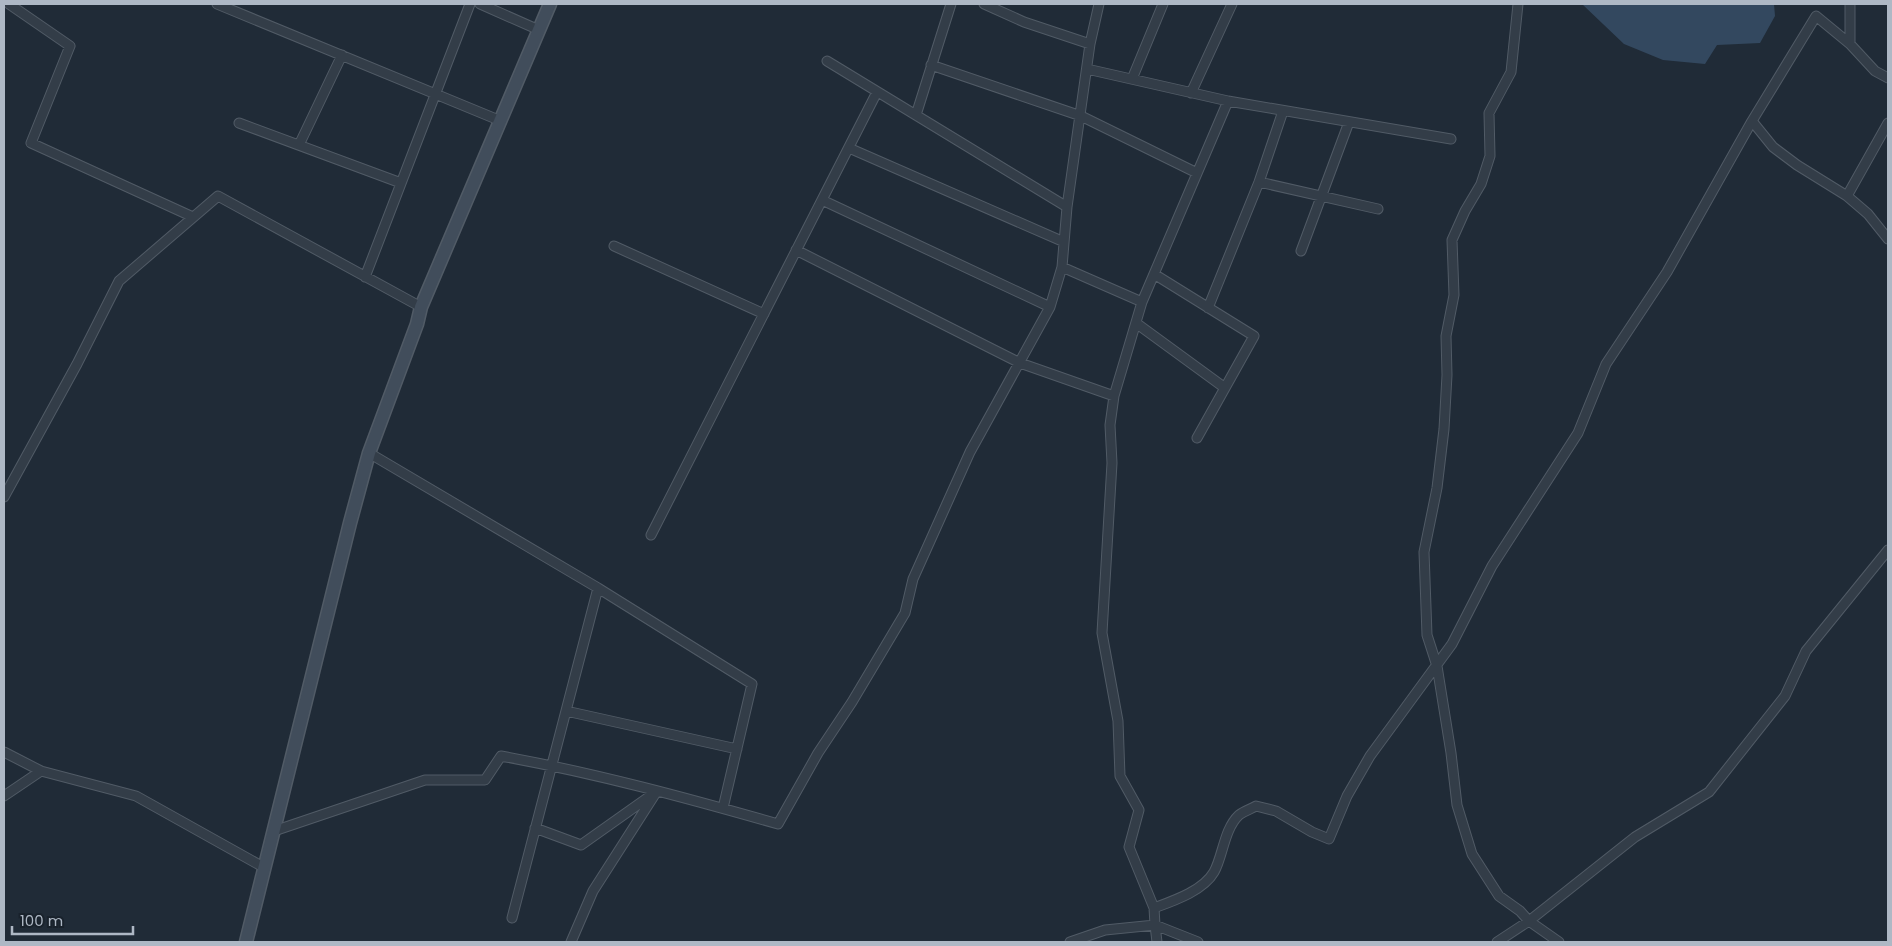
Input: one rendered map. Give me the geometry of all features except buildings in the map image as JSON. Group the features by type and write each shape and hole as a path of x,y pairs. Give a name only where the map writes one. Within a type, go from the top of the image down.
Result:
{"main road":[{"path":"246,942 369,453 417,324 421,307 550,4"}],"street":[{"path":"9,4 70,46 31,143 193,217"},
{"path":"217,4 500,121"},
{"path":"365,277 470,4"},
{"path":"480,4 539,30"},
{"path":"916,115 951,4"},
{"path":"984,4 1024,22 1090,44"},
{"path":"274,831 425,780 485,780 501,756 552,765 723,808 778,824 818,753 852,702 904,613 913,579 970,452 1050,307 1062,267 1067,207 1090,44 1099,4"},
{"path":"1132,79 1163,4"},
{"path":"1191,93 1232,4"},
{"path":"1518,4 1511,72 1489,113 1490,156 1481,184 1465,211 1452,240 1454,295 1446,336 1447,375 1444,429 1438,488 1424,552 1427,635 1437,666 1457,805 1472,854 1499,896 1529,921 1560,942"},
{"path":"1850,4 1850,44"},
{"path":"1154,908 1183,897 1204,882 1214,872 1226,836 1238,816 1256,806 1276,811 1312,832 1329,839 1347,796 1370,756 1452,644 1492,566 1578,433 1606,364 1667,272 1752,122 1816,16 1850,44 1875,71 1888,78"},
{"path":"299,145 342,55"},
{"path":"827,61 1067,207"},
{"path":"931,65 1081,116 1197,173"},
{"path":"1087,69 1228,101 1451,139"},
{"path":"651,535 878,92"},
{"path":"1157,942 1154,908 1129,847 1139,810 1120,776 1118,721 1102,633 1112,463 1110,425 1114,396 1142,302 1228,101"},
{"path":"1208,308 1259,182 1283,111"},
{"path":"1301,250 1348,122"},
{"path":"1752,122 1773,146 1796,165 1847,196 1868,214 1888,239"},
{"path":"239,123 401,183"},
{"path":"1847,196 1888,123"},
{"path":"849,148 1064,242"},
{"path":"1259,182 1378,209"},
{"path":"4,497 77,364 119,281 218,196 421,307"},
{"path":"822,200 1050,307"},
{"path":"614,246 764,314"},
{"path":"796,250 1020,363 1114,396"},
{"path":"1062,267 1142,302"},
{"path":"1154,274 1254,336 1197,438"},
{"path":"1136,323 1225,388"},
{"path":"369,453 598,588 752,684 723,808"},
{"path":"1496,942 1529,921 1635,836 1709,792 1785,696 1806,651 1888,550"},
{"path":"512,918 598,588"},
{"path":"566,711 737,749"},
{"path":"4,752 41,771 136,796 265,868"},
{"path":"4,796 41,771"},
{"path":"535,828 581,845 657,791"},
{"path":"571,942 593,891 657,791"},
{"path":"1070,942 1105,930 1156,925 1198,942"}],"water":[{"path":"1582,4 1774,4 1775,16 1760,43 1717,45 1705,64 1663,60 1624,44"}]}
